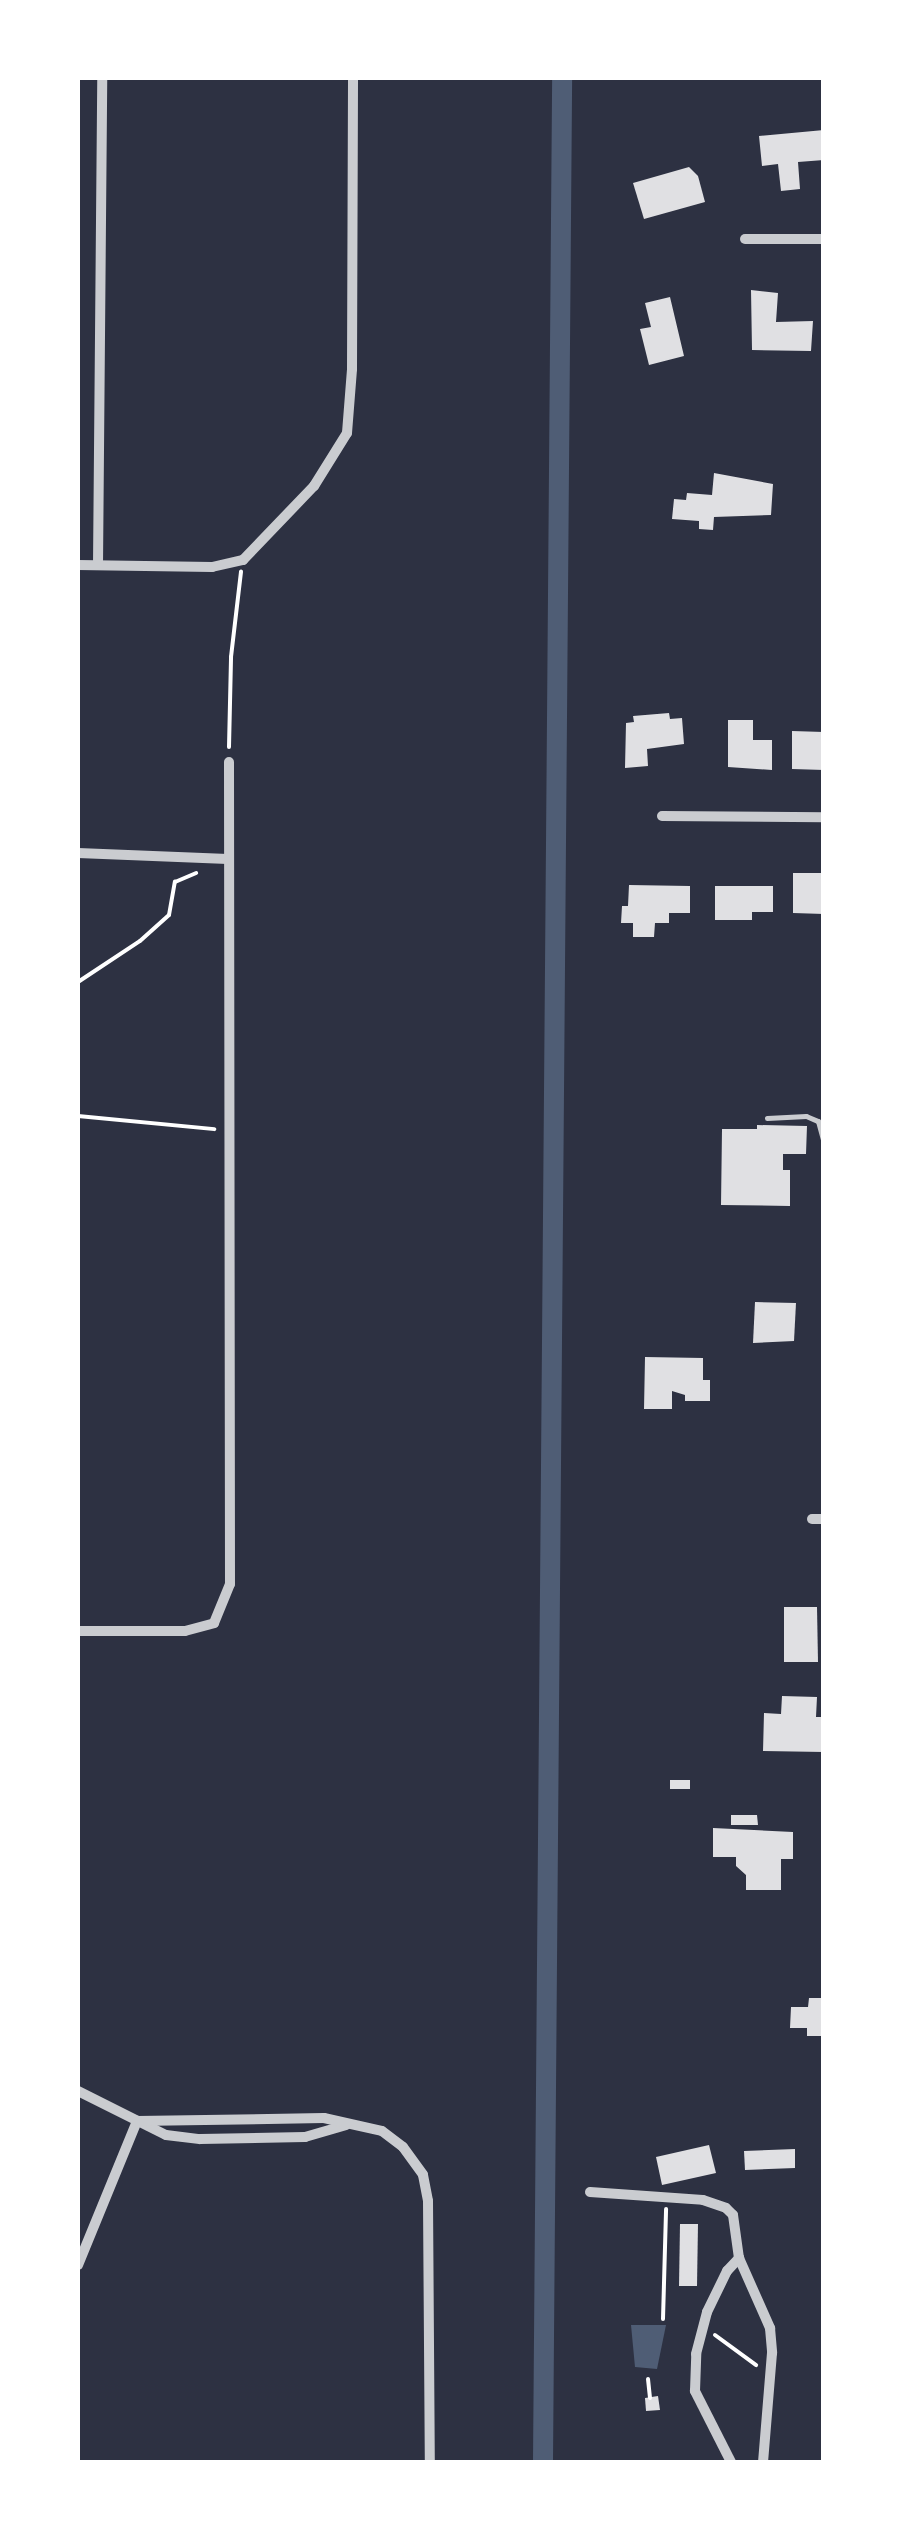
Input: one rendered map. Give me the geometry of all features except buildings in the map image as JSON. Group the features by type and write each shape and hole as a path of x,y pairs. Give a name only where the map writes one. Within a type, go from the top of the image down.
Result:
{"street":[{"path":"98,565 102,78"},
{"path":"78,565 212,567 242,560 314,486 347,434 352,368 353,78"},
{"path":"745,239 824,239"},
{"path":"78,1630 185,1630 214,1623 230,1584 229,762"},
{"path":"662,816 824,817"},
{"path":"78,853 228,858"},
{"path":"78,2091 166,2134 200,2139 305,2136 347,2125"},
{"path":"137,2122 324,2118 382,2131 403,2147 423,2175 428,2201 430,2462"},
{"path":"78,2265 137,2122"},
{"path":"590,2192 704,2200 726,2208 733,2216 739,2258 770,2328 764,2462"},
{"path":"731,2462 695,2391 696,2354 727,2270 739,2258"}],"lane":[{"path":"767,1118 806,1116 818,1120 824,1142"}],"path":[{"path":"229,762 231,658 242,560"},
{"path":"78,982 140,941 168,915 175,882 228,858"},
{"path":"78,1116 186,1124 228,1132"},
{"path":"78,1515 78,1542"},
{"path":"663,2319 666,2196"},
{"path":"704,2327 754,2363 769,2380"},
{"path":"648,2379 650,2398"}],"water":[{"path":"631,2325 666,2325 657,2369 635,2367"}],"waterway":[{"path":"543,2462 562,78"}]}
